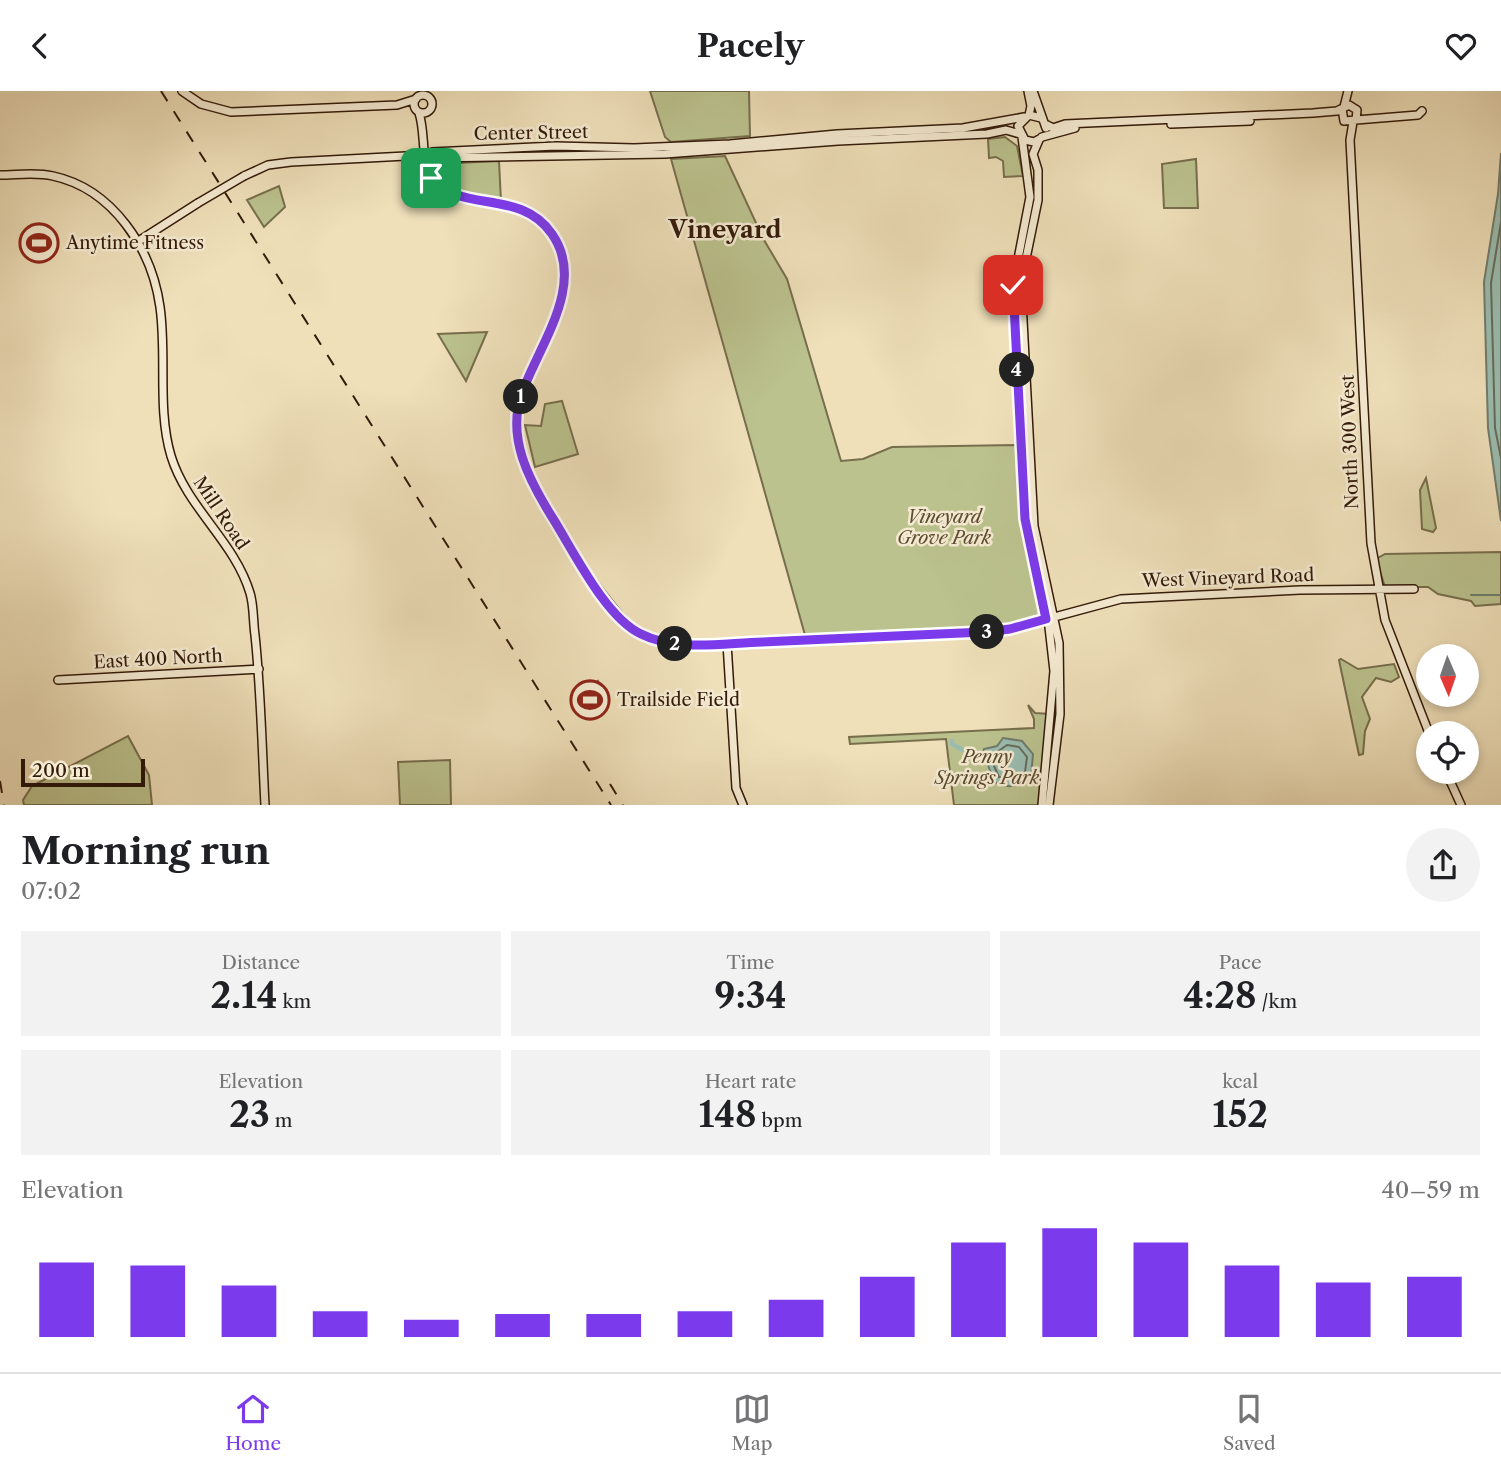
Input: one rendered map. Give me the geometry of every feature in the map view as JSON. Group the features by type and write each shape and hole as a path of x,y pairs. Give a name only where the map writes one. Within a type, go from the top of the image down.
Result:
{"street":[{"path":"1030,91 1031,106 1018,126 1030,181 1032,221"},
{"path":"1030,91 1043,121 1041,138 1033,154 1038,170 1032,221 1014,268 1013,285 1025,519 1059,643 1060,708 1049,805"},
{"path":"1349,91 1356,109"},
{"name":"North 300 West","path":"1349,91 1343,108 1343,120 1350,139 1368,521 1385,620 1424,721"},
{"path":"184,93 208,107 231,112 397,106 429,112"},
{"path":"397,106 421,95 429,97 433,105 429,112 425,155"},
{"path":"415,99 425,155"},
{"path":"1021,136 1029,141 1080,128 1327,116 1355,121 1418,115 1422,111 1343,108 1313,113 1065,124 1053,128 1043,121 1026,116"},
{"name":"North 300 West","path":"1350,139 1356,109"},
{"name":"Center Street","path":"425,155 432,152 556,146 610,148 730,144 837,134 963,128 1026,116"},
{"name":"Center Street","path":"425,155 432,158 731,151 838,141 987,134 1006,130 1021,136"},
{"path":"556,146 561,153"},
{"path":"584,153 587,150 608,151 610,148"},
{"path":"137,242 198,203 268,165 425,155"},
{"name":"West Vineyard Road","path":"425,155 427,168 439,188 520,208 552,233 561,252 565,270 564,290 521,395 517,417 518,436 525,470 537,493 605,600 639,634 663,642 727,643 999,631 1121,599 1300,590 1415,589"},
{"name":"Mill Road","path":"0,175 50,175 72,181 103,199 137,242 155,280 160,307 166,431 171,455 182,487 234,559 250,593 259,670 265,805"},
{"path":"1042,805 1054,700 1050,618"},
{"path":"727,643 736,788 743,805"},
{"name":"East 400 North","path":"58,680 259,670"},
{"path":"1451,784 1461,805"}],"green space":[{"path":"650,91 749,91 750,136 671,142 665,137"},
{"path":"1005,137 1017,146 1023,176 1004,177 1003,161 996,157 989,158 988,139"},
{"name":"Vineyard Grove Park","path":"725,156 764,240 787,279 841,461 863,459 892,447 1016,445 1027,549 1040,616 998,626 805,635 671,159"},
{"path":"1196,159 1198,208 1164,208 1162,164"},
{"path":"499,161 501,202 469,197 439,188 432,172 434,164"},
{"path":"279,186 285,207 264,227 247,200"},
{"path":"487,332 466,381 438,334"},
{"path":"562,401 578,454 535,467 525,425 541,426 545,404"},
{"path":"1426,478 1436,528 1433,532 1422,529 1420,490"},
{"path":"1501,552 1501,604 1475,606 1471,601 1438,594 1428,587 1385,587 1376,559 1385,554"},
{"path":"1339,660 1358,669 1394,664 1399,677 1391,682 1376,678 1362,697 1370,719 1365,731 1363,754 1359,755"},
{"name":"Trailside Field","path":"598,681 603,702 597,711 586,717 577,695"},
{"name":"Penny Springs Park","path":"1028,705 1035,713 1050,714 1039,805 954,805 946,739 850,744 849,737 1034,728 1034,719"},
{"path":"128,736 149,775 152,805 24,805 23,800 32,786"},
{"path":"450,760 451,805 400,805 398,762"}],"water":[{"path":"1501,153 1501,521 1488,428 1484,282 1498,194"},
{"path":"1003,738 1022,741 1033,754 1031,777 1018,785 1004,786 994,782 988,765 982,760 984,749 997,746"}],"waterway":[{"path":"1471,595 1501,595"},
{"path":"952,741 952,744 970,754 981,755"}],"railway":[{"path":"161,91 611,805"},
{"path":"0,781 4,805"},
{"path":"610,784 623,805"}],"place":[{"name":"Anytime Fitness","path":"39,243"},
{"name":"Trailside Field","path":"590,700"}],"district":[{"name":"Vineyard","path":"725,230"}],"route":[{"path":"431,178 439,188 448,192 520,208 535,217 552,233 561,252 565,270 564,290 521,395 517,422 525,470 605,600 639,634 663,642 684,645 984,632 1010,629 1046,619 1025,519 1013,285"}]}
